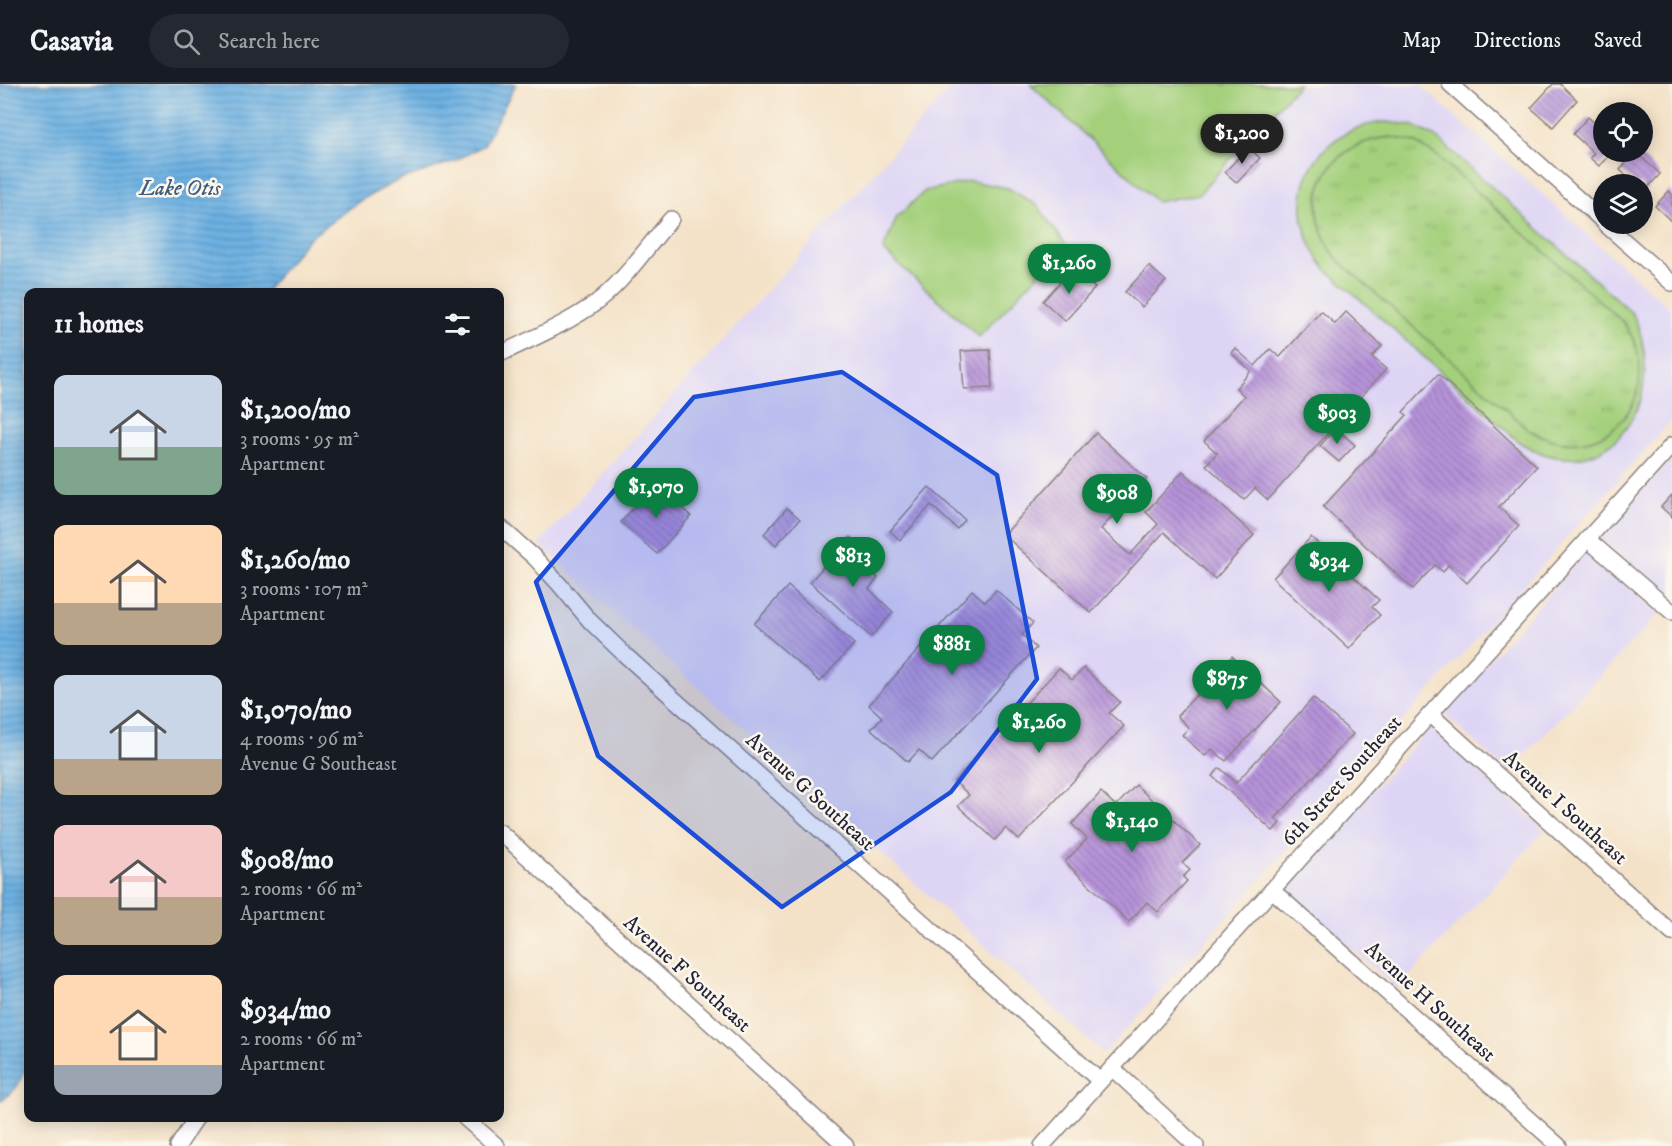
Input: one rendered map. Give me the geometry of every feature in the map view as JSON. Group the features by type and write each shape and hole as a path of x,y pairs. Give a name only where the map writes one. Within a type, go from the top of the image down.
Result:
{"street":[{"path":"1450,84 1593,213"},
{"path":"504,352 557,327 597,302 614,286 670,219"},
{"path":"1616,234 1672,283"},
{"name":"6th Street Southeast","path":"1042,1146 1672,445"},
{"name":"Avenue G Southeast","path":"504,531 534,557 590,621 625,655 1100,1081"},
{"path":"1587,539 1672,612"},
{"name":"Avenue I Southeast","path":"1430,714 1672,933"},
{"name":"Avenue F Southeast","path":"504,836 846,1146"},
{"name":"Avenue H Southeast","path":"1272,890 1559,1146"},
{"path":"1112,1068 1196,1146"},
{"path":"178,1146 193,1122"},
{"path":"469,1122 496,1146"}],"highlighted area":[{"path":"842,372 997,475 1037,679 951,792 782,907 598,756 536,582 694,397"}],"shaded area":[{"path":"954,84 1419,84 1672,310 1672,420 1104,1054 539,544"},
{"path":"1672,457 1672,600 1599,538"},
{"path":"1587,551 1660,613 1508,772 1442,713"},
{"path":"1430,727 1545,830 1397,989 1284,889"}],"green space":[{"path":"1030,84 1299,84 1199,194 1157,202"},
{"path":"1386,122 1412,125 1436,137 1633,314 1643,345 1644,376 1638,405 1625,430 1605,448 1581,457 1552,456 1519,442 1325,268 1310,244 1303,220 1302,197 1308,174 1320,155 1337,139 1359,127","holes":["1391,137 1415,142 1436,155 1624,323 1637,350 1640,375 1635,399 1623,419 1605,434 1582,442 1557,441 1529,430 1339,261 1326,241 1319,220 1318,200 1323,181 1333,164 1348,151 1367,141"]},
{"path":"1392,137 1415,142 1436,155 1624,323 1637,350 1640,375 1635,399 1623,419 1605,434 1582,442 1557,441 1529,430 1339,261 1326,241 1319,220 1318,200 1323,181 1333,164 1348,151 1368,141"},
{"path":"970,181 1008,188 1038,206 1066,245 979,337 883,250 897,217 925,191"}],"water":[{"name":"Lake Otis","path":"0,84 516,84 484,145 455,161 399,180 361,200 307,240 268,288 24,288 24,1070 13,1092 0,1101"}],"building":[{"path":"1553,84 1560,84 1577,100 1553,127 1531,108"},
{"path":"1588,117 1593,122 1593,152 1573,134"},
{"path":"1248,147 1260,158 1237,183 1225,172"},
{"path":"1627,162 1647,162 1660,174 1653,182 1653,174 1625,174 1620,170"},
{"path":"1669,191 1672,194 1672,222 1655,206"},
{"path":"1149,266 1166,281 1142,307 1125,292"},
{"path":"1073,268 1095,288 1065,321 1043,301"},
{"path":"1321,311 1335,324 1346,312 1382,346 1372,357 1386,369 1268,500 1255,488 1244,500 1206,465 1217,453 1204,441 1244,396 1236,388 1251,371 1231,353 1235,348 1255,366 1270,349 1280,357"},
{"path":"990,350 992,388 964,389 961,351"},
{"path":"1438,374 1537,466 1499,507 1519,526 1467,583 1448,565 1443,572 1435,565 1413,589 1323,507 1407,415 1403,412"},
{"path":"1336,428 1355,445 1339,462 1320,446"},
{"path":"1096,433 1147,479 1101,529 1130,555 1158,524 1146,512 1183,471 1254,535 1215,579 1164,532 1091,613 1004,535"},
{"path":"655,484 691,516 657,554 621,522"},
{"path":"929,487 965,520 957,529 931,505 900,540 890,531"},
{"path":"1672,495 1672,517 1661,507"},
{"path":"787,508 800,519 776,545 764,534"},
{"path":"850,537 869,553 861,562 878,578 869,589 893,612 871,637 810,582"},
{"path":"1311,537 1379,600 1372,607 1380,615 1349,649 1273,578"},
{"path":"788,586 854,644 820,682 754,624"},
{"path":"972,590 985,602 996,590 1033,623 1022,635 1036,648 932,762 919,750 908,762 871,729 882,717 869,705"},
{"path":"1232,656 1281,702 1226,761 1212,749 1205,756 1182,735 1189,728 1177,716"},
{"path":"1059,668 1072,680 1084,668 1120,702 1109,713 1124,726 1019,840 1006,828 995,840 958,806 969,795 954,781"},
{"path":"1313,698 1353,734 1275,819 1280,823 1273,831 1212,776 1220,768 1236,783"},
{"path":"1136,785 1200,845 1182,863 1190,870 1183,877 1187,881 1158,912 1147,902 1129,922 1065,862 1087,839 1072,824 1101,792 1116,806"}]}
